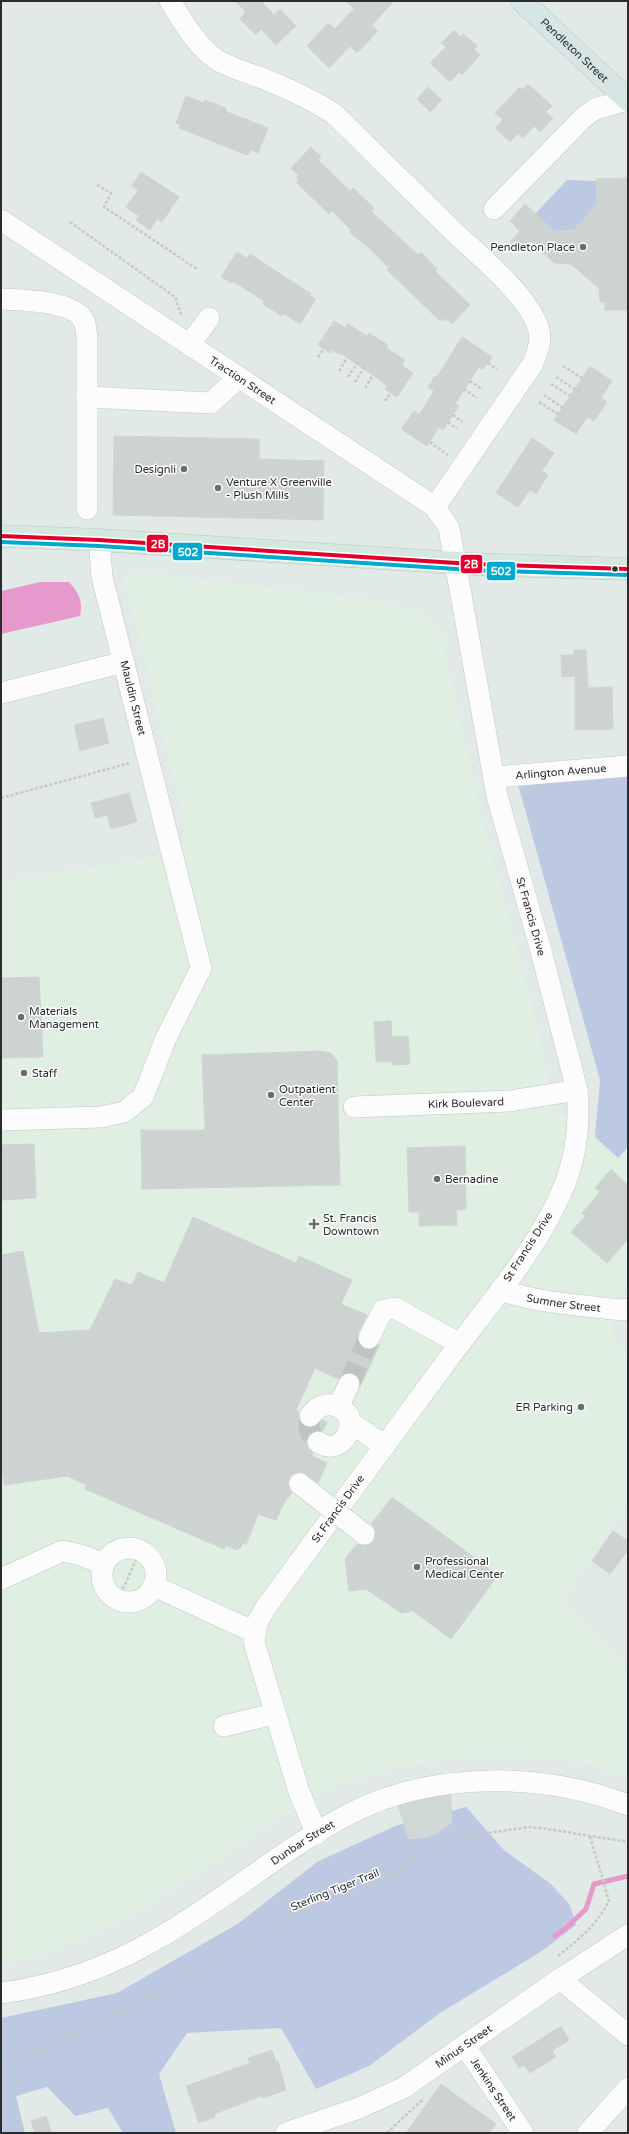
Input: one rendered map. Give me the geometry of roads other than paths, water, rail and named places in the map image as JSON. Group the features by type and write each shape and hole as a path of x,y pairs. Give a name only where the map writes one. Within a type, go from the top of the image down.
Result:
{"highway":[{"path":"1,536 99,540 454,563 628,569"}],"main road":[{"name":"Pendleton Street","path":"526,2 628,100"}],"street":[{"path":"170,1 187,30 199,44 218,60 241,71 288,88 315,101 333,113 506,282 533,315 539,328 540,341 538,351 532,365 435,507"},
{"path":"494,209 584,117 595,109 628,100"},
{"name":"Traction Street","path":"1,220 435,507 449,528 454,563"},
{"path":"1,299 51,303 73,310 84,321 88,337 87,509"},
{"path":"189,344 209,318"},
{"path":"87,397 211,403 239,377"},
{"name":"Mauldin Street","path":"1,1120 101,1117 124,1112 143,1097 166,1038 201,968 174,855 102,577 99,540"},
{"name":"St Francis Drive","path":"254,1632 266,1607 500,1290 544,1227 565,1183 578,1131 577,1090 494,777 454,563"},
{"path":"1,693 124,662"},
{"name":"Arlington Avenue","path":"494,777 628,766"},
{"name":"Kirk Boulevard","path":"354,1107 510,1101 577,1090"},
{"name":"Sumner Street","path":"500,1290 521,1297 543,1301 621,1310 628,1309"},
{"path":"369,1338 383,1310 395,1308 460,1344"},
{"path":"318,1442 328,1446 342,1442 350,1431 344,1414 349,1384"},
{"path":"310,1416 320,1406 326,1404 344,1414 385,1446"},
{"path":"300,1484 364,1534"},
{"path":"126,1548 135,1548 151,1559 156,1577 154,1586 149,1594 138,1601 126,1603 117,1600 105,1589 102,1581 103,1564 109,1556 116,1551 126,1548"},
{"path":"1,1579 62,1551 81,1555 103,1564"},
{"path":"154,1586 254,1632 254,1642 274,1714 299,1792 317,1834"},
{"path":"224,1726 274,1714"},
{"name":"Dunbar Street","path":"1,1993 60,1981 110,1962 162,1936 281,1856 317,1834 363,1808 395,1796 451,1784 523,1782 574,1789 608,1797 628,1805"},
{"name":"Minus Street","path":"292,2132 359,2108 402,2088 465,2046 556,1970 628,1935"},
{"path":"556,1970 628,2035"},
{"name":"Jenkins Street","path":"465,2046 523,2133"},
{"path":"588,2133 628,2088"}],"waterway":[{"path":"555,1936 565,1929 586,1909 594,1884 628,1876"}],"tunnel":[{"path":"349,1384 369,1338"},
{"path":"310,1416 309,1423 311,1434 318,1442"}],"place":[{"name":"Pendleton Place","path":"583,247"},
{"name":"Designli","path":"184,469"},
{"name":"Venture X Greenville - Plush Mills","path":"218,488"},
{"name":"Materials Management","path":"21,1017"},
{"name":"Staff","path":"24,1073"},
{"name":"Outpatient Center","path":"271,1095"},
{"name":"Bernadine","path":"437,1179"},
{"name":"St. Francis Downtown","path":"314,1224"},
{"name":"ER Parking","path":"581,1407"},
{"name":"Professional Medical Center","path":"417,1567"}]}
